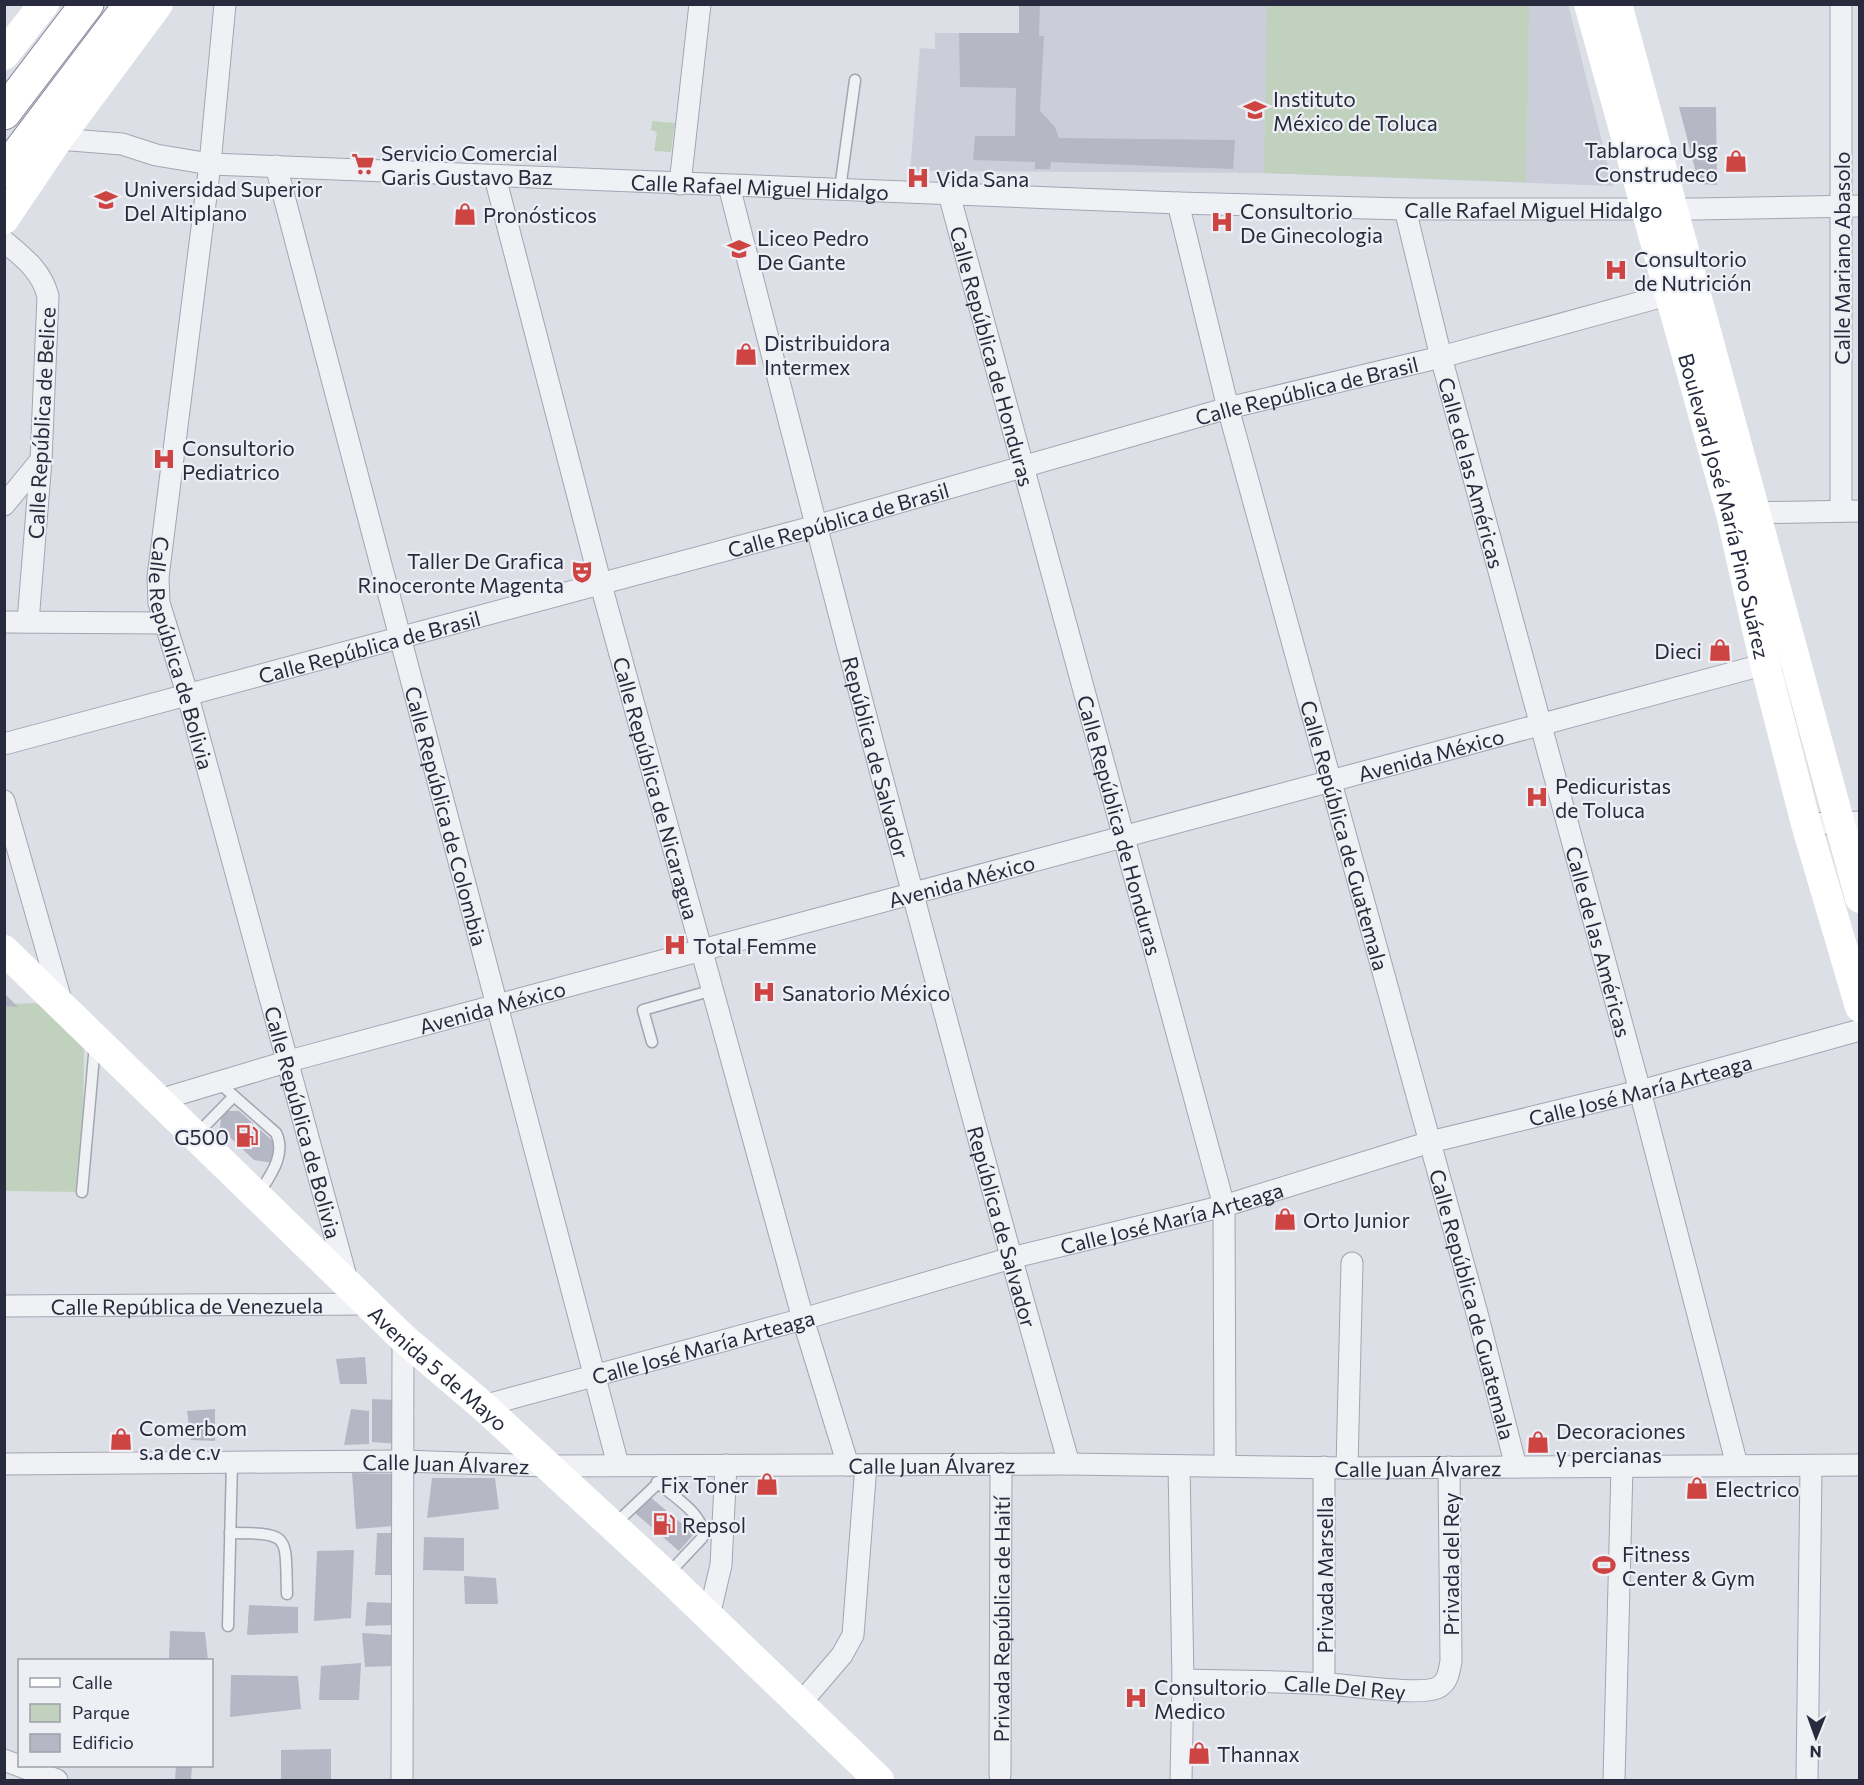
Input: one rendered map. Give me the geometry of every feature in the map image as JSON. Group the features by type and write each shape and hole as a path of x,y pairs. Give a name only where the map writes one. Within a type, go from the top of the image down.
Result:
{"highway":[{"path":"11,99 87,4"},
{"path":"4,172 73,84 131,4"},
{"path":"73,84 125,49"}],"main road":[{"path":"5,52 44,4"},
{"path":"4,219 58,139 158,4"},
{"name":"Boulevard José María Pino Suárez","path":"1589,4 1659,209 1743,513 1765,664 1806,824 1860,1007"},
{"name":"Boulevard José María Pino Suárez","path":"1617,4 1659,209 1671,294 1848,822 1860,898"},
{"name":"Avenida 5 de Mayo","path":"4,950 403,1338 483,1406 666,1575 879,1780"}],"street":[{"name":"Calle República de Bolivia","path":"225,4 210,164 158,577 159,603 188,693 348,1284"},
{"path":"680,184 700,4"},
{"name":"Calle Mariano Abasolo","path":"1841,4 1850,206 1850,511"},
{"name":"Calle Rafael Miguel Hidalgo","path":"58,139 122,144 156,155 210,164 1178,203 1405,208 1659,209 1850,206"},
{"name":"Calle República de Colombia","path":"276,166 398,637 618,1465"},
{"name":"Calle República de Nicaragua","path":"495,177 601,585 803,1319 857,1465"},
{"name":"República de Salvador","path":"729,186 816,526 1011,1258 1069,1464"},
{"name":"Calle República de Honduras","path":"949,194 1122,838 1224,1206 1225,1465"},
{"name":"Calle República de Guatemala","path":"1178,203 1228,408 1332,780 1516,1467"},
{"name":"Calle de las Américas","path":"1405,208 1441,357 1640,1091 1737,1465"},
{"name":"Calle República de Belice","path":"4,241 34,267 44,280 48,296 40,460 28,622"},
{"name":"Calle República de Brasil","path":"4,744 816,526 1228,408 1441,357 1671,294"},
{"path":"4,505 40,460"},
{"path":"1743,513 1850,511"},
{"path":"4,622 165,623"},
{"name":"Avenida México","path":"159,1100 226,1089 288,1061 1794,656"},
{"path":"4,801 62,1004"},
{"path":"1806,824 1848,822"},
{"name":"Calle José María Arteaga","path":"483,1406 803,1319 1011,1258 1224,1206 1430,1142 1640,1091 1860,1030"},
{"path":"1347,1468 1353,1263"},
{"name":"Calle República de Venezuela","path":"4,1306 370,1304"},
{"path":"402,1780 403,1338"},
{"name":"Calle Juan Álvarez","path":"4,1464 404,1461 546,1466 675,1467 1069,1464 1347,1468 1860,1465"},
{"name":"Privada República de Haití","path":"1000,1775 1001,1464"},
{"path":"709,1616 721,1565 726,1465"},
{"path":"800,1704 842,1655 853,1635 857,1465"},
{"path":"1179,1466 1183,1680 1181,1780"},
{"path":"1807,1780 1811,1466"},
{"name":"Privada Marsella","path":"1324,1467 1324,1683"},
{"name":"Privada del Rey","path":"1449,1467 1451,1661"},
{"path":"1614,1780 1622,1467"},
{"name":"Calle Del Rey","path":"1183,1680 1324,1683 1418,1691 1434,1689 1443,1684 1449,1674 1451,1661"},
{"path":"23,1767 57,1780"}],"lane":[{"path":"840,189 855,80"},
{"path":"652,1042 643,1010 713,990"},
{"path":"81,1191 96,1038"},
{"path":"196,1135 226,1089 276,1133 280,1142 278,1159 258,1196"},
{"path":"228,1626 232,1462"},
{"path":"613,1527 675,1467"},
{"path":"657,1482 698,1518 704,1531 702,1538 666,1575"},
{"path":"230,1533 268,1533 279,1536 286,1544 287,1594"}],"shaded area":[{"name":"Instituto México de Toluca","path":"1568,4 1613,186 1264,173 910,171 920,48 935,49 935,33 1019,33 1019,5"}],"green space":[{"path":"1267,5 1529,5 1526,182 1264,173"},
{"path":"652,121 675,123 671,152 654,151 657,132 651,130"},
{"path":"40,1003 84,1047 82,1192 5,1191 4,1004"}],"building":[{"path":"1019,4 1040,4 1039,36 1044,36 1040,111 1055,127 1059,138 1235,140 1233,169 1051,162 1050,169 1035,169 1035,162 973,160 975,136 1015,136 1016,88 960,87 959,33 1019,33"},
{"path":"1679,107 1716,107 1717,185 1699,184"},
{"path":"4,993 18,1007 4,1006"},
{"name":"G500","path":"222,1111 239,1111 275,1143 273,1163 254,1160 220,1128"},
{"path":"365,1357 367,1384 340,1384 336,1359"},
{"path":"372,1399 395,1400 398,1444 372,1442"},
{"path":"215,1409 215,1441 191,1440 187,1411"},
{"path":"351,1409 369,1411 369,1444 344,1445"},
{"path":"352,1473 397,1474 394,1526 356,1529"},
{"path":"432,1478 495,1478 499,1509 427,1518"},
{"name":"Repsol","path":"649,1496 694,1534 679,1551 635,1513"},
{"path":"377,1533 393,1533 395,1575 375,1575"},
{"path":"424,1537 464,1538 464,1571 423,1570"},
{"path":"354,1550 351,1618 314,1621 317,1551"},
{"path":"464,1576 496,1578 498,1604 465,1604"},
{"path":"367,1602 391,1603 392,1625 365,1626"},
{"path":"249,1605 298,1607 298,1633 247,1635"},
{"path":"170,1631 205,1632 208,1659 169,1659"},
{"path":"362,1633 393,1635 392,1666 365,1667"},
{"path":"361,1663 359,1700 319,1700 321,1666"},
{"path":"231,1675 298,1676 301,1709 230,1717"},
{"path":"331,1749 331,1780 281,1780 281,1750"},
{"path":"176,1767 192,1767 191,1780 175,1780"}],"place":[{"name":"Instituto México de Toluca","path":"1255,110"},
{"name":"Tablaroca Usg Construdeco","path":"1736,161"},
{"name":"Servicio Comercial Garis Gustavo Baz","path":"363,164"},
{"name":"Vida Sana","path":"918,178"},
{"name":"Universidad Superior Del Altiplano","path":"106,200"},
{"name":"Pronósticos","path":"465,214"},
{"name":"Consultorio De Ginecologia","path":"1222,222"},
{"name":"Liceo Pedro De Gante","path":"739,249"},
{"name":"Consultorio de Nutrición","path":"1616,270"},
{"name":"Distribuidora Intermex","path":"746,354"},
{"name":"Consultorio Pediatrico","path":"164,459"},
{"name":"Taller De Grafica Rinoceronte Magenta","path":"582,572"},
{"name":"Dieci","path":"1720,650"},
{"name":"Pedicuristas de Toluca","path":"1537,797"},
{"name":"Total Femme","path":"675,945"},
{"name":"Sanatorio México","path":"764,992"},
{"name":"G500","path":"247,1136"},
{"name":"Orto Junior","path":"1285,1219"},
{"name":"Comerbom s.a de c.v","path":"121,1439"},
{"name":"Decoraciones y percianas","path":"1538,1442"},
{"name":"Fix Toner","path":"767,1484"},
{"name":"Electrico","path":"1697,1488"},
{"name":"Repsol","path":"664,1524"},
{"name":"Fitness Center & Gym","path":"1604,1565"},
{"name":"Consultorio Medico","path":"1136,1698"},
{"name":"Thannax","path":"1199,1753"}]}
